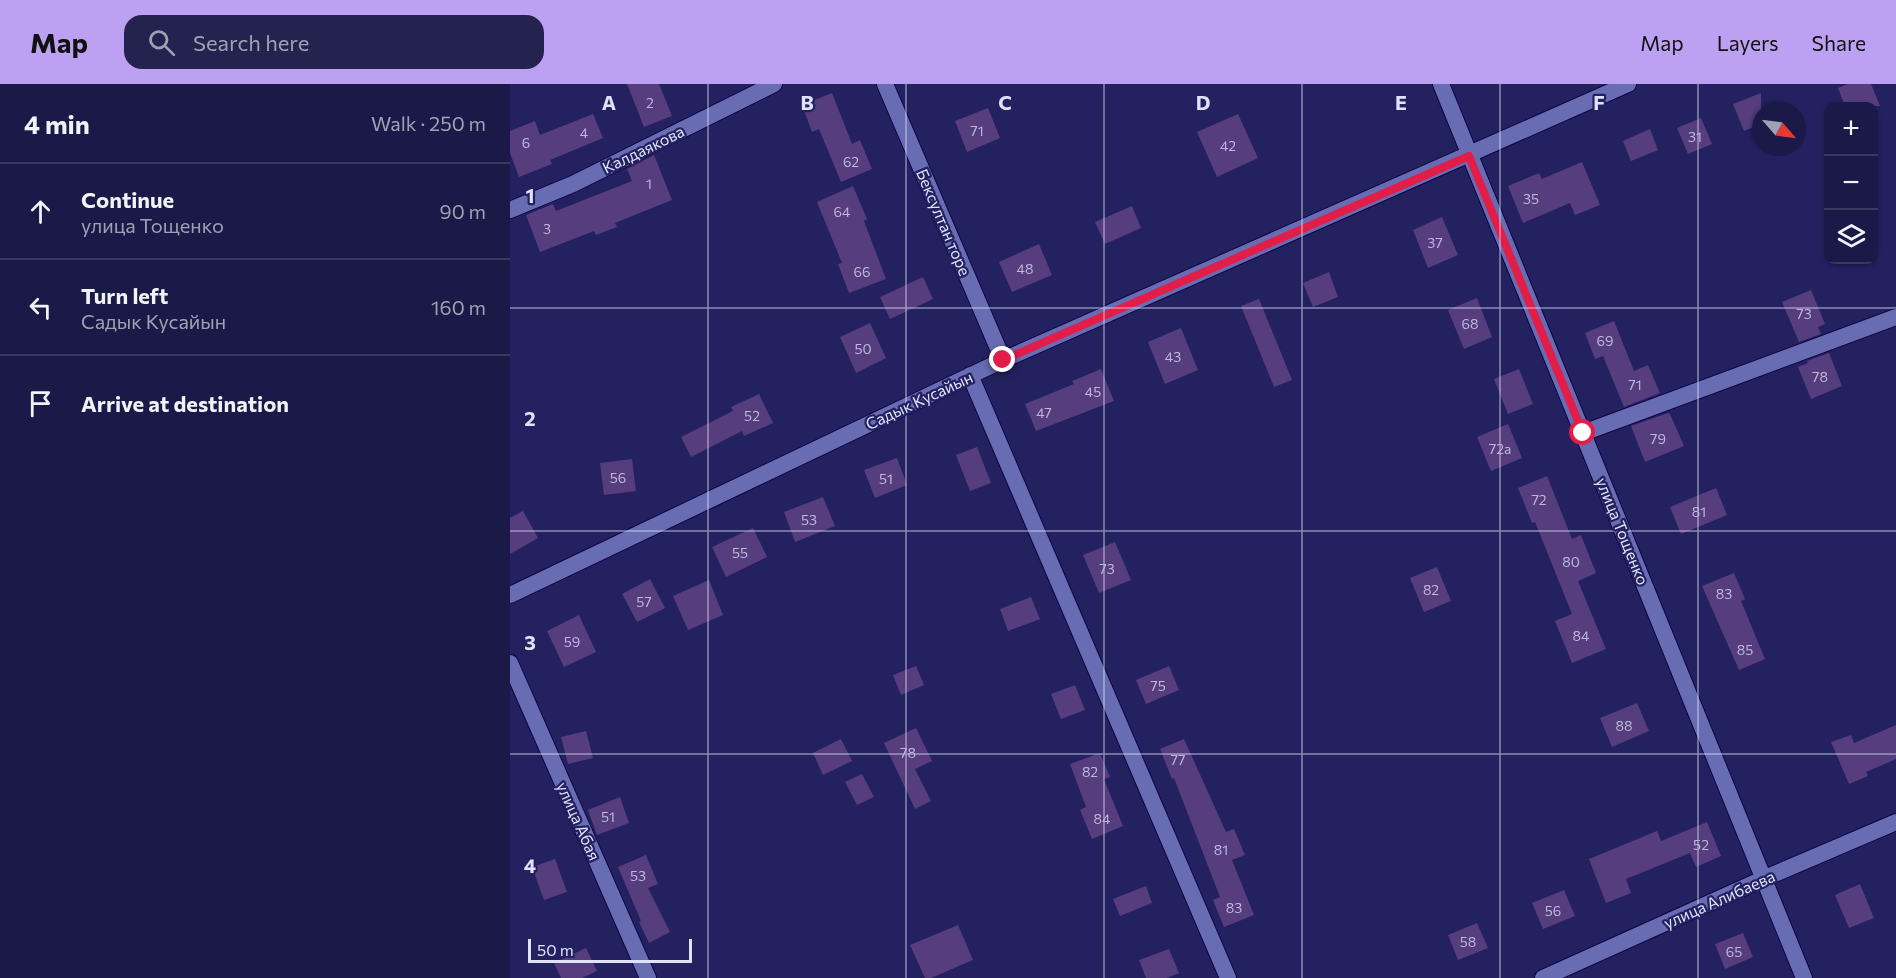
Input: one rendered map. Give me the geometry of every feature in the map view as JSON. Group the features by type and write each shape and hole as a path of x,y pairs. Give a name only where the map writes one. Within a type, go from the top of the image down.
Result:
{"street":[{"name":"Калдаякова","path":"510,210 573,184 774,84"},
{"name":"Бексултан торе","path":"885,84 1003,360"},
{"name":"улица Тощенко","path":"1441,84 1804,978"},
{"name":"Садык Кусайын","path":"510,594 970,375 1628,84"},
{"path":"1583,433 1896,317"},
{"path":"970,375 1228,978"},
{"name":"улица Абая","path":"510,663 648,978"},
{"name":"улица Алибаева","path":"1543,978 1896,822"}],"building":[{"path":"627,84 659,84 672,116 644,127"},
{"path":"1848,84 1871,84 1880,106 1878,102 1843,102 1838,88"},
{"path":"832,93 852,144 860,140 872,169 841,182 819,129 812,132 802,105"},
{"path":"1761,93 1761,102 1752,102 1752,128 1744,131 1733,104"},
{"path":"988,108 1000,138 967,152 955,121"},
{"path":"593,114 603,138 550,160 552,164 519,177 510,153 510,131 535,121 540,135"},
{"path":"1238,114 1258,158 1217,177 1197,132"},
{"path":"1701,118 1712,144 1688,154 1677,128"},
{"path":"1650,129 1658,150 1631,161 1623,141"},
{"path":"654,155 672,200 615,223 617,227 596,235 594,231 540,252 526,215 553,204 556,211 632,181 627,169"},
{"path":"1582,162 1600,205 1575,215 1570,203 1523,223 1508,186 1539,173 1542,179"},
{"path":"853,186 867,219 864,221 886,279 849,293 838,264 842,263 817,202"},
{"path":"1132,206 1141,228 1105,244 1095,222"},
{"path":"1442,217 1458,255 1428,268 1413,230"},
{"path":"1039,244 1052,275 1012,292 999,262"},
{"path":"1329,272 1338,297 1313,307 1303,283"},
{"path":"923,277 933,299 890,319 880,297"},
{"path":"1811,290 1825,324 1818,327 1821,334 1799,342 1782,302"},
{"path":"1477,298 1492,337 1464,349 1448,310"},
{"path":"1259,299 1292,380 1274,387 1241,306"},
{"path":"1614,321 1634,371 1648,365 1660,393 1624,407 1603,356 1595,359 1585,333"},
{"path":"870,323 886,358 856,373 840,337"},
{"path":"1181,328 1198,370 1165,384 1148,342"},
{"path":"1829,353 1842,386 1811,399 1798,367"},
{"path":"1101,369 1114,401 1036,431 1025,404 1074,384 1072,381"},
{"path":"1519,369 1533,404 1508,414 1494,379"},
{"path":"759,394 773,423 744,436 742,431 691,457 681,437 733,411 731,407"},
{"path":"1668,413 1684,446 1645,462 1631,426"},
{"path":"1508,424 1522,458 1491,471 1477,437"},
{"path":"977,447 991,483 970,491 956,455"},
{"path":"897,458 907,485 875,498 864,470"},
{"path":"632,459 636,491 604,495 600,463"},
{"path":"1547,476 1572,539 1581,535 1596,573 1578,581 1606,649 1572,663 1555,621 1572,614 1535,522 1532,523 1518,488"},
{"path":"1716,488 1727,515 1681,534 1670,507"},
{"path":"823,497 835,526 795,542 784,512"},
{"path":"523,511 538,538 510,554 510,518"},
{"path":"753,528 767,557 726,577 712,547"},
{"path":"1115,542 1131,580 1099,593 1083,555"},
{"path":"1437,567 1451,601 1424,612 1410,578"},
{"path":"1734,573 1745,599 1741,601 1765,659 1739,670 1702,586"},
{"path":"650,579 665,608 637,622 622,594"},
{"path":"709,580 723,615 688,630 673,596"},
{"path":"1031,597 1040,619 1008,631 1000,609"},
{"path":"579,615 596,652 564,667 547,631"},
{"path":"916,666 924,685 901,695 893,675"},
{"path":"1169,666 1179,690 1146,704 1136,680"},
{"path":"1075,685 1085,710 1061,719 1051,694"},
{"path":"1637,703 1649,731 1612,747 1600,718"},
{"path":"1896,725 1896,759 1866,772 1868,776 1849,784 1831,742 1851,735 1854,743"},
{"path":"916,728 932,761 915,769 931,801 915,809 884,743"},
{"path":"586,731 593,758 568,764 561,737"},
{"path":"841,739 852,761 823,775 813,753"},
{"path":"1184,739 1226,832 1234,829 1245,855 1232,860 1254,915 1224,927 1213,900 1220,897 1174,778 1172,779 1160,749"},
{"path":"1100,753 1110,777 1104,779 1123,826 1092,839 1080,810 1086,807 1070,764"},
{"path":"862,774 874,797 857,805 845,782"},
{"path":"620,797 629,823 597,835 588,810"},
{"path":"1707,822 1721,856 1696,867 1690,853 1626,879 1631,893 1606,903 1589,859 1657,831 1661,841"},
{"path":"646,855 658,884 648,888 670,932 649,943 618,867"},
{"path":"555,859 567,892 544,900 532,867"},
{"path":"1860,884 1874,918 1849,928 1835,895"},
{"path":"1146,886 1152,903 1120,916 1113,899"},
{"path":"1564,890 1575,916 1543,929 1532,903"},
{"path":"1477,923 1488,948 1458,960 1448,935"},
{"path":"958,925 973,960 931,978 925,978 910,945"},
{"path":"1743,933 1753,957 1725,969 1715,944"},
{"path":"586,948 597,971 582,978 561,978 554,963"},
{"path":"1169,949 1179,973 1167,978 1146,978 1139,960"}],"route":[{"path":"1003,360 1469,156 1583,433"}]}
